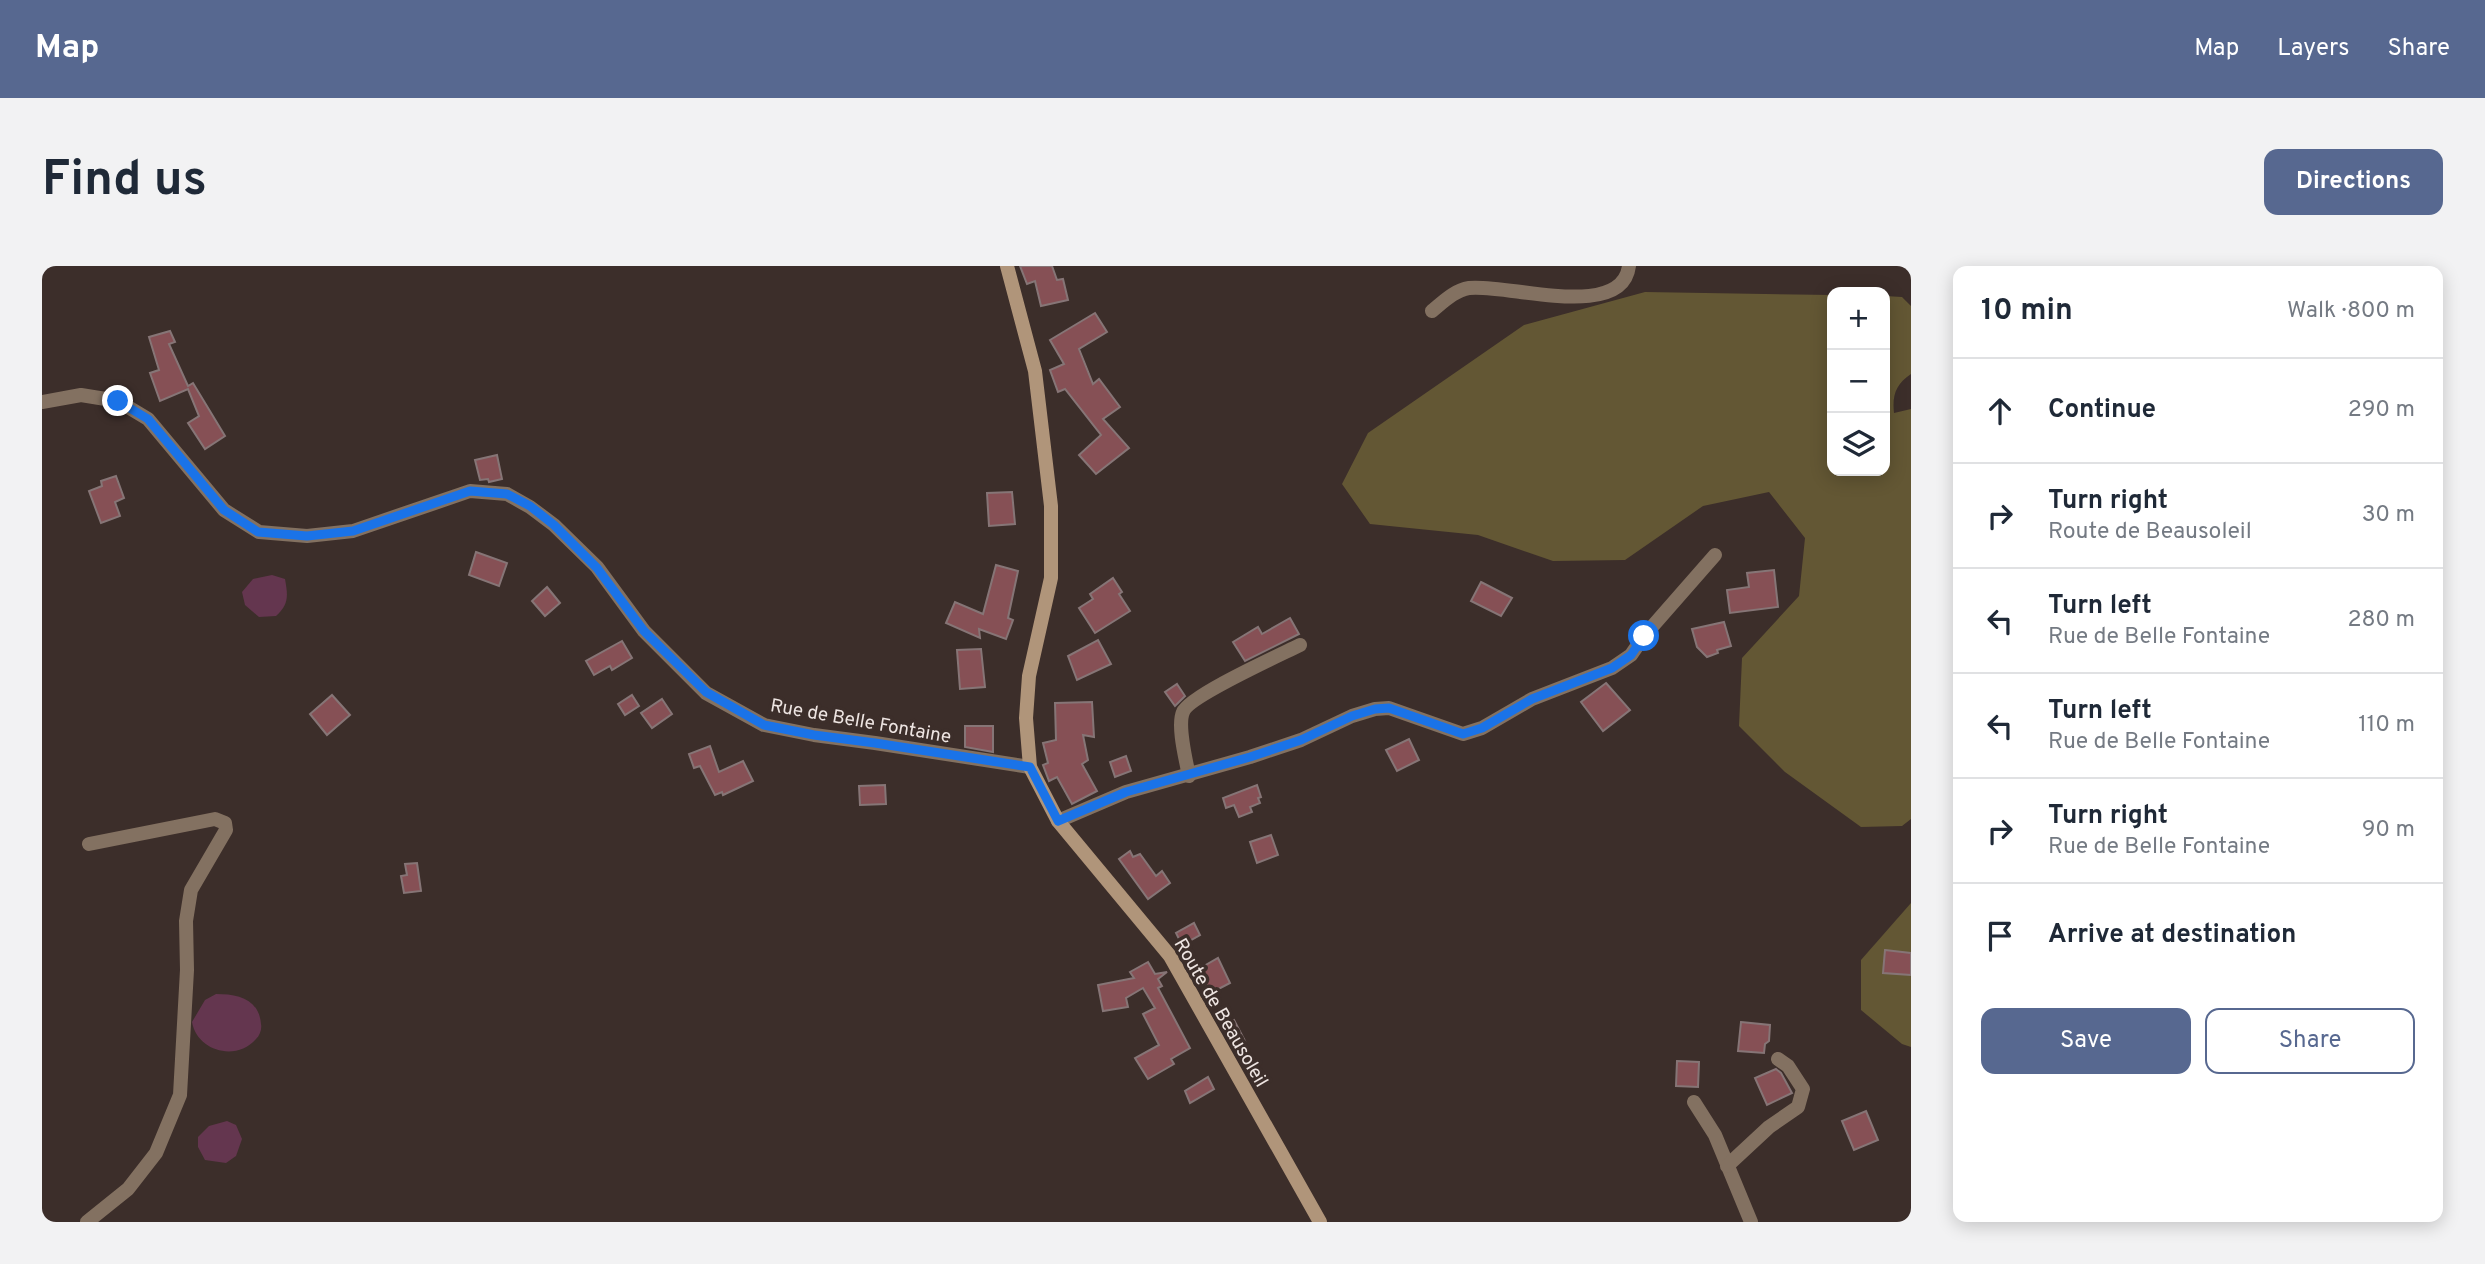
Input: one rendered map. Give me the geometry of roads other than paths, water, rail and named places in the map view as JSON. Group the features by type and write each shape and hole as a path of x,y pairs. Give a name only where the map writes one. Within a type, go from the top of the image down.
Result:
{"street":[{"name":"Route de Beausoleil","path":"1007,266 1035,371 1051,506 1051,578 1029,676 1026,718 1030,767 1058,821 1170,956 1320,1222"},
{"path":"1432,311 1451,296 1467,288 1565,297 1597,295 1620,286 1628,277 1629,266"},
{"name":"Rue de Belle Fontaine","path":"42,402 80,395 118,401 148,419 224,510 258,532 307,536 353,531 470,491 507,494 530,506 554,525 597,568 644,631 706,692 764,725 1030,767"},
{"path":"1058,821 1126,792 1189,776 1301,740 1352,716 1375,709 1389,708 1463,734 1482,728 1532,699 1612,668 1631,655 1644,636 1715,555"},
{"path":"1189,776 1181,720 1185,706 1201,695 1300,645"},
{"path":"87,1222 128,1189 156,1153 180,1095 187,970 186,921 191,890 226,830 225,823 215,819 89,844"},
{"path":"1727,1167 1769,1127 1798,1107 1803,1089 1788,1066 1779,1059"},
{"path":"1693,1102 1715,1135 1751,1222"}]}
